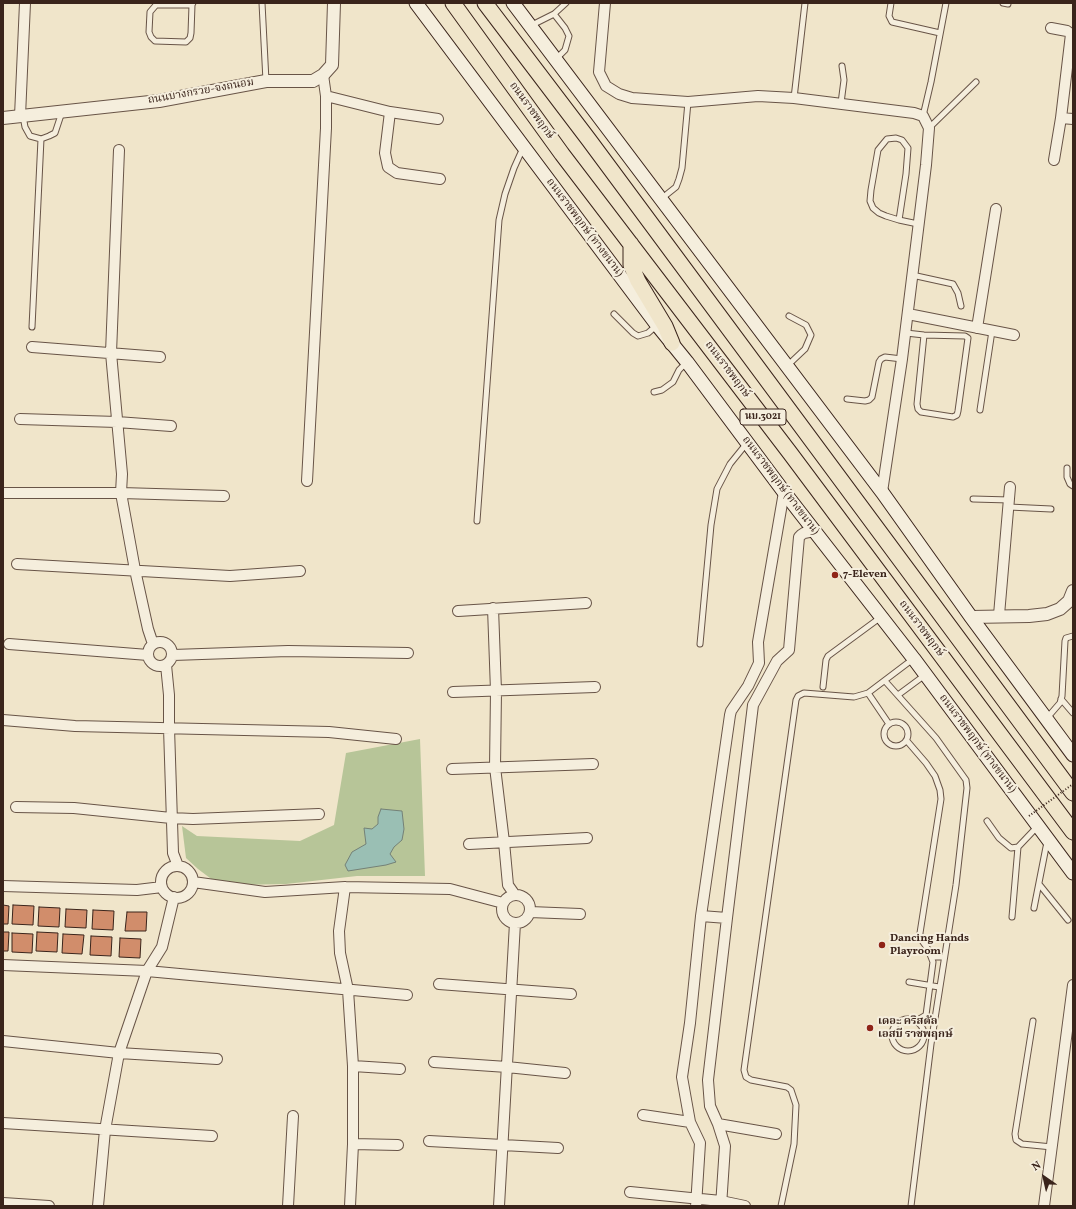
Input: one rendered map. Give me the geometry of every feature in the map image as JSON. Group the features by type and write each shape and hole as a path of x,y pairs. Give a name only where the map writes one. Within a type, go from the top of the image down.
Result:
{"main road":[{"name":"ถนนราชพฤกษ์ (ทางขนาน)","path":"416,3 657,325 687,362 784,492 914,659 1073,873"},
{"name":"ถนนราชพฤกษ์","path":"453,3 558,147 795,459 1073,832"},
{"name":"นบ.3021","path":"484,3 589,140 1073,793"},
{"path":"513,3 882,492 971,617 1073,754"},
{"path":"631,244 631,265 638,281 665,326 672,343"}],"street":[{"path":"21,116 25,3"},
{"path":"307,481 326,128 326,96 324,75 332,65 334,3"},
{"path":"605,3 599,72 606,86 619,94 632,98 688,102 758,96 794,98 914,113 923,116 929,128 906,333 882,492"},
{"path":"1051,28 1067,31 1071,34 1061,118 1054,160"},
{"name":"ถนนบางกรวย-จงถนอม","path":"3,118 160,101 266,81 313,81 324,75"},
{"path":"326,96 390,112 438,119"},
{"path":"390,112 385,153 388,167 397,173 440,179"},
{"path":"1061,118 1073,119"},
{"path":"119,150 111,353 122,474 121,493 135,570 148,629 153,644"},
{"path":"977,328 996,209"},
{"path":"908,314 1014,335"},
{"path":"32,347 160,357"},
{"path":"20,419 117,422 171,426"},
{"path":"999,615 1010,487"},
{"path":"696,1202 700,1142 690,1122 682,1077 690,1023 701,916 730,715 731,711 748,686 759,663 758,642 784,492"},
{"path":"3,493 121,493 224,496"},
{"path":"721,1203 725,1146 710,1106 708,1080 753,706 777,662 789,650 799,537 804,533 814,531"},
{"path":"16,564 230,576 300,571"},
{"path":"971,617 999,615 1029,616 1047,614 1060,609 1068,601 1073,591"},
{"path":"458,611 586,604"},
{"path":"493,608 496,691 495,767 508,885 515,895"},
{"path":"161,642 170,647 173,655 170,663 166,665 157,665 153,663 150,661 148,655 150,647 153,644 161,642"},
{"path":"9,644 148,655"},
{"path":"173,655 288,651 408,653"},
{"path":"166,665 170,695 169,728 173,853 178,866"},
{"path":"454,692 595,687"},
{"path":"3,720 75,726 329,732 396,739"},
{"path":"452,769 593,764"},
{"path":"16,807 74,808 194,819 319,814"},
{"path":"469,844 587,838"},
{"path":"178,866 183,867 190,873 193,882 192,888 184,895 174,897 169,895 162,887 162,877 164,872 168,869 178,866"},
{"path":"193,882 265,892 345,887 450,889 503,903"},
{"path":"3,886 137,890 162,887"},
{"path":"345,887 339,931 340,953 348,990 353,1066 353,1144 350,1206"},
{"path":"515,895 524,897 529,903 530,912 526,919 516,923 507,920 504,916 502,912 503,903 508,897 515,895"},
{"path":"98,1206 104,1130 119,1053 147,971 162,947 174,897"},
{"path":"530,912 580,914"},
{"path":"701,916 727,918"},
{"path":"499,1206 516,923"},
{"path":"3,965 147,971 407,995"},
{"path":"439,984 571,994"},
{"path":"1044,1206 1073,984"},
{"path":"3,1041 119,1053 217,1059"},
{"path":"434,1062 507,1066 565,1073"},
{"path":"353,1066 400,1069"},
{"path":"643,1115 690,1122"},
{"path":"288,1206 293,1116"},
{"path":"3,1123 212,1136"},
{"path":"718,1124 776,1134"},
{"path":"429,1141 558,1148"},
{"path":"353,1144 398,1145"},
{"path":"630,1192 696,1202 745,1206"},
{"path":"3,1203 49,1206"}],"lane":[{"path":"262,3 266,81"},
{"path":"531,26 554,14 566,3"},
{"path":"794,98 805,3"},
{"path":"891,3 889,16 892,22 940,33"},
{"path":"923,116 946,3"},
{"path":"192,4 190,38 186,42 155,41 151,37 149,32 150,12 156,5 192,4"},
{"path":"554,14 566,28 569,36 566,50 556,59"},
{"path":"841,103 844,80 842,66"},
{"path":"929,128 976,82"},
{"path":"661,200 676,187 679,179 682,168 688,102"},
{"path":"21,116 30,136 41,139 55,133 62,112"},
{"path":"898,220 906,174 908,148 902,140 896,138 887,139 878,150 870,201 879,213 898,220 918,224"},
{"path":"32,327 41,139"},
{"path":"478,522 499,220 505,194 514,168 524,147"},
{"path":"912,275 953,284 958,293 961,306"},
{"path":"614,314 633,334 638,336 648,333 657,325"},
{"path":"787,367 805,349 811,335 806,325 789,316"},
{"path":"980,410 992,331"},
{"path":"906,333 965,336 968,338 957,415 953,416 921,412 918,408 917,404 924,335"},
{"path":"847,399 865,401 872,397 881,358 902,359"},
{"path":"654,392 662,390 673,382 679,370 687,362"},
{"path":"700,644 711,525 717,489 730,464 747,442"},
{"path":"1067,468 1067,477 1070,484 1073,486"},
{"path":"973,499 1051,509"},
{"path":"823,687 826,660 828,656 881,617"},
{"path":"1047,719 1060,704 1065,641 1066,638 1073,636"},
{"path":"781,1206 794,1144 796,1105 791,1090 787,1087 751,1080 746,1077 744,1070 796,700 798,696 804,693 854,697 868,693 914,659"},
{"path":"898,695 925,675"},
{"path":"885,681 936,738 966,780 967,788 956,885 931,1044 911,1206"},
{"path":"868,693 889,724"},
{"path":"1061,699 1073,713"},
{"path":"907,741 904,744 894,746 886,741 884,732 889,724 894,722 903,724 908,731 907,741 935,776 940,790 939,816 920,933 920,938 932,956 933,962 926,1015 916,1021"},
{"path":"988,821 1000,838 1011,848 1018,847"},
{"path":"1012,917 1018,847 1033,821"},
{"path":"1034,908 1048,839"},
{"path":"1039,884 1068,920"},
{"path":"932,956 944,957"},
{"path":"909,982 939,987"},
{"path":"906,1019 916,1021 922,1028 924,1038 922,1043 915,1050 905,1051 896,1047 892,1038 894,1028 897,1024 906,1019"},
{"path":"1033,1021 1015,1134 1016,1140 1022,1144 1052,1148"},
{"path":"922,1043 931,1044"}],"path":[{"path":"1033,821 1073,784"}],"green space":[{"path":"420,739 425,876 357,876 286,884 237,885 214,881 186,858 182,826 197,836 300,841 334,825 346,753"}],"water":[{"path":"381,809 402,811 404,829 402,840 394,847 390,854 396,862 348,871 345,865 352,852 366,844 364,828 372,829 378,824 378,817"}],"building":[{"path":"3,905 9,906 8,924 3,924"},
{"path":"13,905 34,906 33,925 12,924"},
{"path":"39,907 60,908 59,927 38,926"},
{"path":"66,909 87,910 86,928 65,927"},
{"path":"93,910 114,911 113,930 92,929"},
{"path":"127,912 147,912 146,931 125,931"},
{"path":"3,932 9,932 8,951 3,951"},
{"path":"37,932 58,933 57,952 36,951"},
{"path":"12,933 33,934 32,953 12,952"},
{"path":"63,934 84,935 82,954 62,953"},
{"path":"91,936 112,937 111,956 90,955"},
{"path":"120,938 141,939 140,958 119,957"}],"place":[{"name":"7-Eleven","path":"835,575"},
{"name":"Dancing Hands Playroom","path":"882,945"},
{"name":"เดอะ คริสตัล เอสบี ราชพฤกษ์","path":"870,1028"}]}
